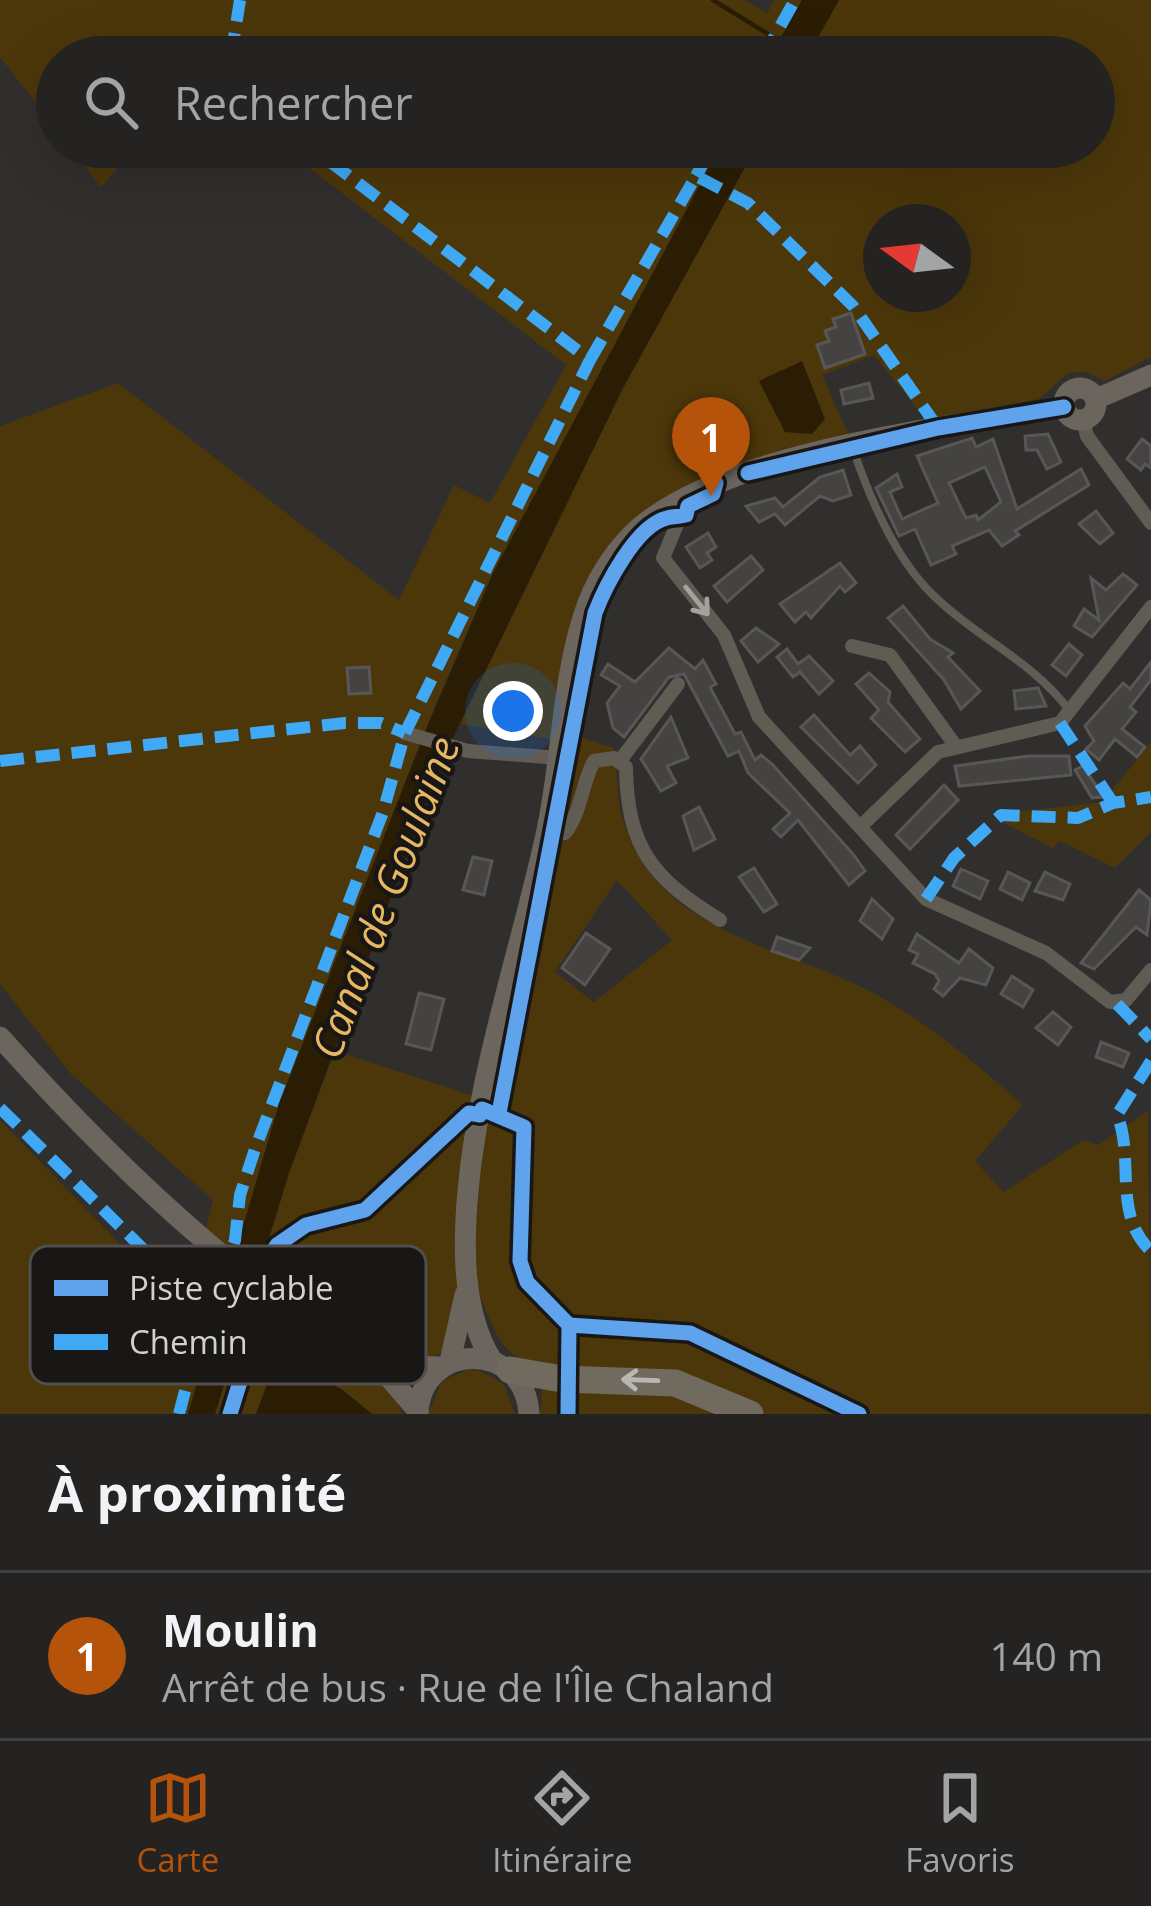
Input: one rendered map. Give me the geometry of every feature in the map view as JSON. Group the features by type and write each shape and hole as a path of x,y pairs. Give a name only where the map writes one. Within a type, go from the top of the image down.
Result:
{"highway":[{"path":"501,1364 562,1379 675,1383 750,1414"}],"street":[{"path":"1151,375 1096,399 1088,389 1074,388 1073,414 1151,524"},
{"path":"529,1414 525,1392 476,1327 467,1276 471,1162 546,834 589,600 619,550 675,502 724,480 853,447 1073,414"},
{"path":"675,502 680,517 663,558 724,634 752,706 926,899 1046,952 1110,1002 1126,1000 1151,970"},
{"path":"860,827 938,752 1052,729 1151,607"},
{"path":"852,646 890,655 955,745"},
{"path":"619,761 678,684"},
{"path":"410,735 468,751 560,758"},
{"path":"546,834 565,833 577,818 584,780 594,761 619,761 626,767 628,818 658,876 720,920"},
{"path":"0,1037 94,1140 213,1246"},
{"path":"418,1413 424,1387 445,1364 467,1276"},
{"path":"426,1366 501,1364"},
{"path":"400,1384 418,1413"}],"lane":[{"path":"853,447 875,507 933,595 1048,682 1070,711"}],"shaded area":[{"path":"0,0 744,0 767,13 775,0 802,0 782,36 36,36 36,103 0,57"},
{"path":"839,0 1151,0 1151,357 1105,381 1087,372 1068,373 1039,399 926,420 874,355 822,375 850,438 769,458 690,487 623,532 597,564 573,619 555,740 460,724 623,388 744,168 1115,168 1115,36 819,36"},
{"path":"86,168 118,168 101,187"},
{"path":"309,168 709,168 493,573 435,706 279,1104 237,1246 201,1246 213,1200 71,1074 0,984 0,426 118,383 399,600 454,485 490,503 566,365"},
{"path":"577,736 614,748 623,820 640,859 664,889 729,932 842,978 897,1007 1023,1105 975,1161 1004,1192 1083,1140 1098,1145 1148,1111 1151,1414 540,1414 544,1369 517,1357 500,1340 478,1290 442,1351 426,1359 426,1246 267,1246 335,1051 502,1105","holes":["617,880 672,940 594,1002 555,972"]},
{"path":"1151,742 1151,832 1115,868 1060,841 1053,848 998,820 997,814 1103,802"},
{"path":"0,1120 122,1246 30,1246 30,1384 197,1384 188,1414 0,1414"},
{"path":"467,1370 480,1371 504,1384 515,1414 428,1414 442,1381"},
{"path":"224,1384 384,1384 403,1414 215,1414"}],"water":[{"path":"802,0 839,0 819,36 782,36"},
{"name":"Canal de Goulaine","path":"709,168 744,168 623,388 441,762 289,1173 267,1246 237,1246 279,1104 427,727 493,573"},
{"path":"802,361 825,419 812,434 785,432 759,381"},
{"path":"197,1384 224,1384 215,1414 188,1414"},
{"path":"267,1384 331,1384 372,1414 256,1414"}],"building":[{"path":"851,313 865,354 825,368 817,345 829,341 825,331 836,327 833,319"},
{"path":"869,383 873,398 844,404 841,390"},
{"path":"1048,434 1061,462 1047,469 1037,450 1026,450 1025,436"},
{"path":"972,438 976,447 993,439 1017,509 1081,469 1089,485 1015,531 1019,535 1002,546 989,530 952,546 956,554 931,565 915,529 899,536 876,488 897,474 902,487 890,492 902,519 938,503 917,456","holes":["985,467 1001,502 978,520 976,515 966,518 949,483"]},
{"path":"1142,439 1151,446 1151,468 1145,464 1141,470 1127,459"},
{"path":"843,470 851,495 833,501 820,496 785,525 775,514 759,522 746,506 775,498 783,507 820,477"},
{"path":"1096,511 1113,533 1100,544 1079,524"},
{"path":"708,533 716,547 707,553 712,560 700,568 686,547"},
{"path":"751,556 763,570 727,602 714,586"},
{"path":"840,563 856,583 845,592 840,586 811,618 806,612 795,622 780,604"},
{"path":"1123,574 1137,585 1092,637 1074,626 1084,609 1099,620 1091,578 1106,590"},
{"path":"903,606 930,639 953,653 948,657 980,691 961,709 944,680 888,618"},
{"path":"756,628 779,644 758,662 741,641"},
{"path":"1069,644 1082,655 1066,676 1052,665"},
{"path":"669,648 695,669 703,660 716,684 710,687 755,760 761,755 772,764 853,854 865,871 849,885 798,820 781,837 773,829 790,813 748,773 739,751 728,756 684,674 669,677 624,737 613,728 607,703 620,686 601,675 608,664 635,682"},
{"path":"787,649 798,664 809,656 833,681 819,694 800,672 793,677 777,657"},
{"path":"1151,662 1151,680 1130,707 1136,712 1122,729 1145,747 1137,757 1115,739 1099,760 1086,749 1094,741 1085,726 1123,683 1130,689"},
{"path":"369,667 371,693 349,694 347,668"},
{"path":"869,673 890,692 888,702 920,739 905,752 871,718 879,710 856,684"},
{"path":"1038,688 1046,706 1016,709 1014,691"},
{"path":"814,715 850,755 860,746 876,765 858,783 801,727"},
{"path":"671,717 688,758 667,766 676,783 661,791 641,759"},
{"path":"1069,756 1071,775 959,786 955,766"},
{"path":"1083,766 1104,797 1092,798 1075,770"},
{"path":"944,785 958,800 910,849 896,835"},
{"path":"699,807 715,839 694,850 683,816"},
{"path":"473,857 492,861 484,895 463,890"},
{"path":"754,868 777,904 764,912 739,877"},
{"path":"961,869 988,881 980,899 953,886"},
{"path":"1008,872 1030,883 1022,900 1000,889"},
{"path":"1045,872 1070,884 1063,900 1035,891"},
{"path":"1139,890 1151,900 1147,935 1136,927 1094,969 1081,963"},
{"path":"872,899 893,919 882,939 860,921"},
{"path":"586,933 610,949 585,985 562,968"},
{"path":"917,934 959,963 969,949 993,968 986,985 960,978 943,996 934,989 939,981 935,974 913,963 918,954 909,950"},
{"path":"777,937 810,948 799,960 772,951"},
{"path":"1012,976 1033,990 1023,1007 1001,994"},
{"path":"419,993 444,999 431,1050 406,1044"},
{"path":"1053,1012 1071,1027 1058,1045 1036,1028"},
{"path":"1101,1042 1129,1053 1123,1067 1096,1057"}],"waterway":[{"path":"713,0 768,34"}],"marked path":[{"path":"234,36 240,0"},
{"path":"775,36 795,0"},
{"path":"233,1246 240,1195 255,1149 383,812 405,733 590,360 339,168"},
{"path":"696,176 700,168"},
{"path":"590,360 696,176 748,203 853,306 938,428"},
{"path":"0,761 345,723 381,723 405,733"},
{"path":"1060,723 1113,803"},
{"path":"926,899 954,858 1001,815 1078,818 1113,803 1151,797"},
{"path":"1117,1004 1151,1039"},
{"path":"1151,1061 1117,1115 1132,1220 1151,1251"},
{"path":"0,1108 140,1246"},
{"path":"179,1414 187,1384"}],"cycle path":[{"path":"748,473 938,428 1064,407"},
{"path":"499,1113 595,613 614,573 644,532 667,518 686,515 688,506 713,494 716,483"},
{"path":"482,1109 524,1127 520,1261 527,1282 569,1325 568,1414"},
{"path":"276,1246 306,1225 365,1210 469,1113 480,1115"},
{"path":"569,1325 690,1333 859,1414"},
{"path":"230,1414 239,1384"}],"place":[{"name":"Moulin","path":"711,496"}]}
